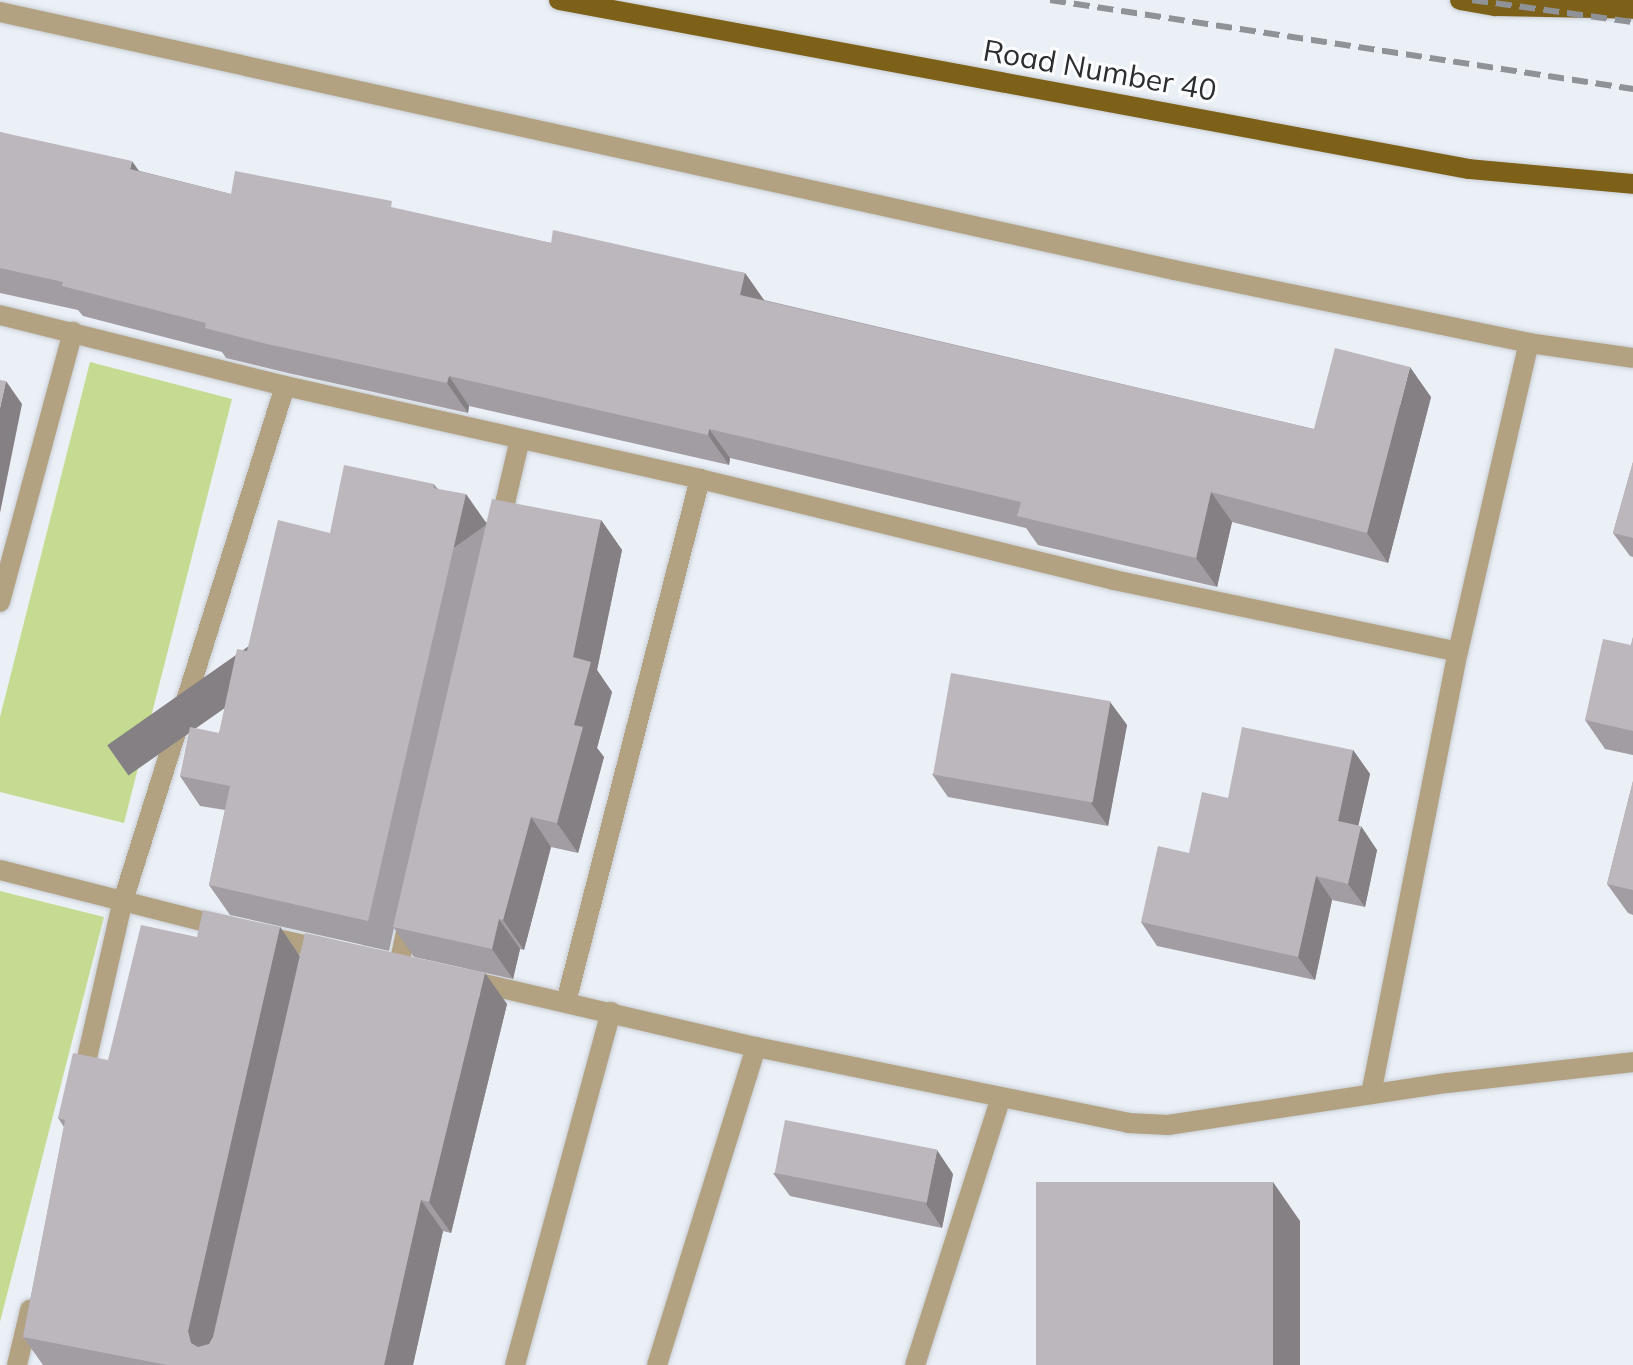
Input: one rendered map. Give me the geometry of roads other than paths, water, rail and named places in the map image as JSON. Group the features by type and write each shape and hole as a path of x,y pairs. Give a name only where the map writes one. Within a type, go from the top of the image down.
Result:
{"main road":[{"name":"Road Number 40","path":"559,0 1469,169 1633,184"},
{"path":"1460,0 1495,6 1633,9"}],"street":[{"path":"0,12 1143,263 1529,343 1633,358"},
{"path":"0,315 285,386 700,479 1114,580 1458,652"},
{"path":"0,602 73,332"},
{"path":"1371,1094 1458,652 1529,343"},
{"path":"77,1104 122,904 285,386"},
{"path":"495,547 520,439"},
{"path":"566,1002 700,479"},
{"path":"0,870 315,956 344,954"},
{"path":"399,965 413,903"},
{"path":"444,975 1000,1100 1085,1117 1168,1125 1371,1094 1633,1062"},
{"path":"515,1365 611,1012"},
{"path":"657,1365 756,1047"},
{"path":"915,1365 1000,1100"},
{"path":"17,1365 35,1288"}],"railway":[{"path":"1050,0 1633,89"},
{"path":"1472,0 1633,22"}]}
